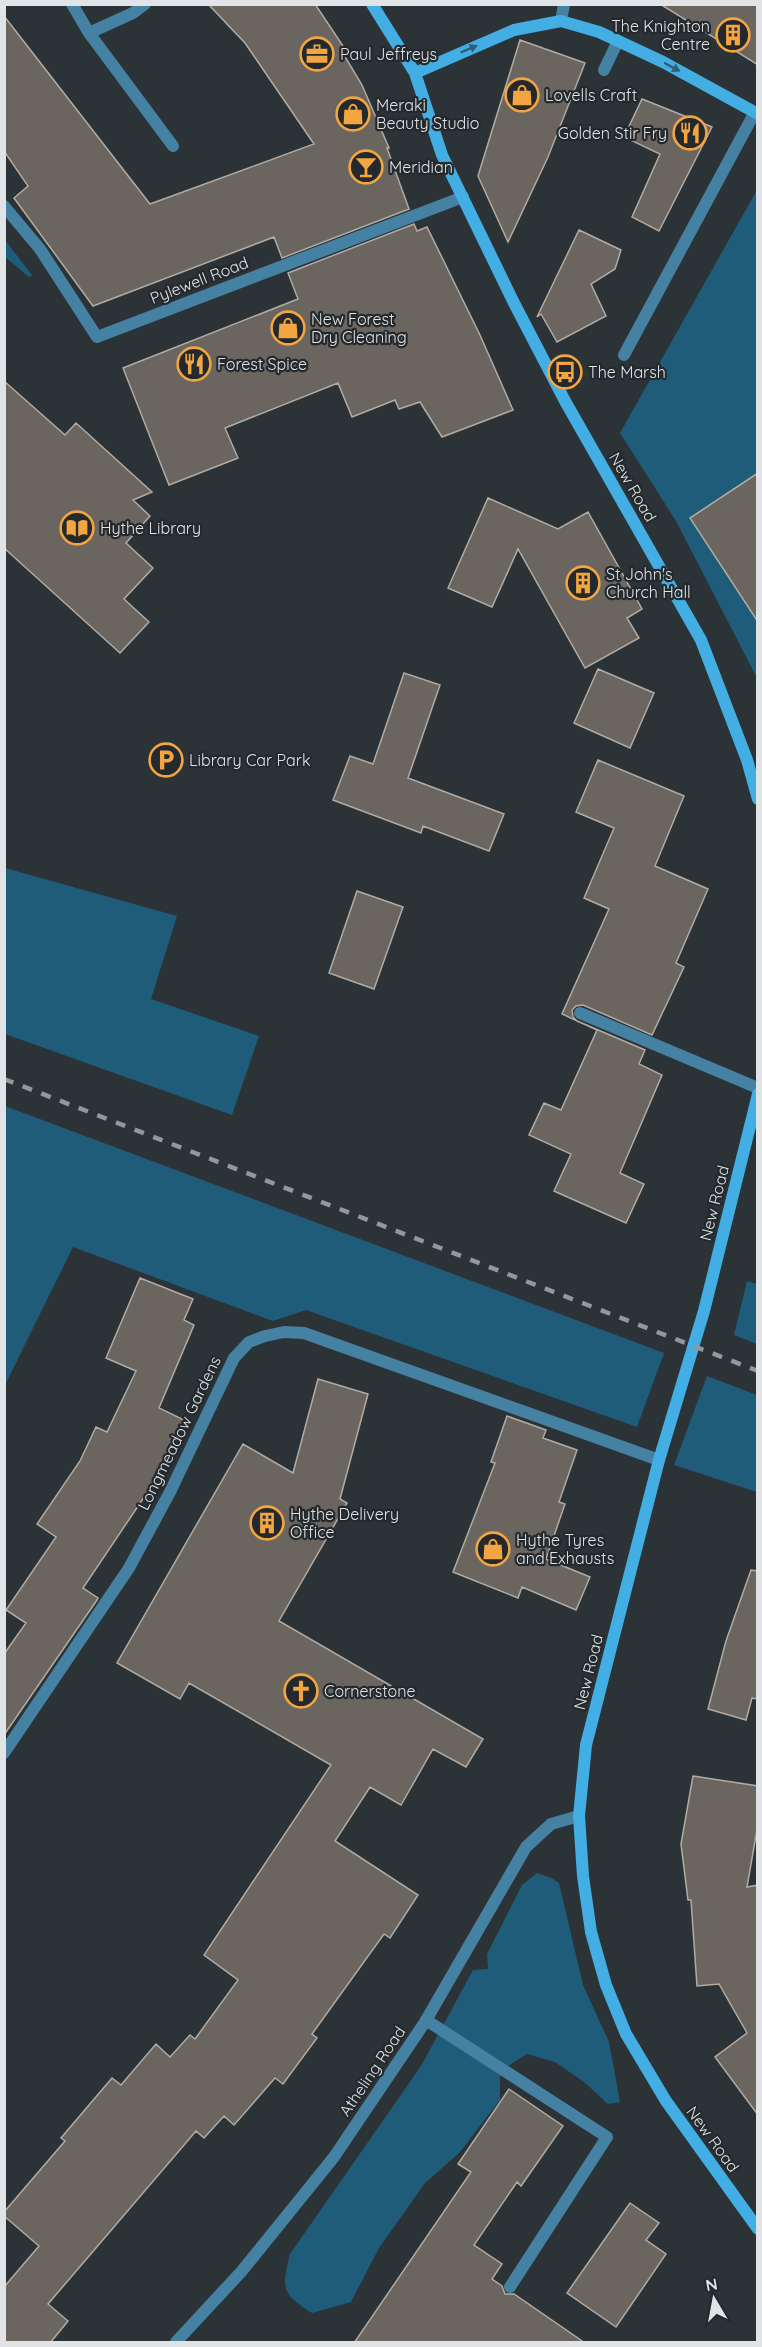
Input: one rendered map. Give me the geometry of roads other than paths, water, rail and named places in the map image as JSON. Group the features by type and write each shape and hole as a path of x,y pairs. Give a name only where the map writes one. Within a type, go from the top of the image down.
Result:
{"street":[{"path":"72,4 89,33 173,146"},
{"path":"89,33 133,13 145,4"},
{"path":"372,4 415,72 442,155 463,197"},
{"path":"561,21 564,4"},
{"path":"415,72 514,30 561,21 599,32 663,62 756,113 624,355"},
{"path":"604,70 618,41"},
{"name":"Pylewell Road","path":"4,206 40,249 70,292 97,337 463,197"},
{"name":"New Road","path":"463,197 565,401 701,640 747,760 758,799"},
{"path":"580,1013 758,1088"},
{"name":"New Road","path":"758,1094 704,1311 659,1460 586,1745 579,1816 583,1876 591,1932 606,1985 626,2034 666,2102 758,2229"},
{"name":"Longmeadow Gardens","path":"4,1754 129,1568 170,1492 234,1358 249,1342 284,1332 303,1333 659,1460"},
{"name":"Atheling Road","path":"176,2343 241,2272 334,2157 426,2020 526,1847 551,1824 579,1816"},
{"path":"426,2020 607,2137 510,2287"}],"railway":[{"path":"4,1079 758,1371"}],"place":[{"name":"The Knighton Centre","path":"733,35"},
{"name":"Paul Jeffreys","path":"317,54"},
{"name":"Lovells Craft","path":"522,95"},
{"name":"Meraki Beauty Studio","path":"353,114"},
{"name":"Golden Stir Fry","path":"690,133"},
{"name":"Meridian","path":"366,167"},
{"name":"New Forest Dry Cleaning","path":"288,328"},
{"name":"Forest Spice","path":"194,364"},
{"name":"The Marsh","path":"565,372"},
{"name":"Hythe Library","path":"77,528"},
{"name":"St John's Church Hall","path":"583,583"},
{"name":"Library Car Park","path":"166,760"},
{"name":"Hythe Delivery Office","path":"267,1523"},
{"name":"Hythe Tyres and Exhausts","path":"493,1549"},
{"name":"Cornerstone","path":"301,1691"}]}
